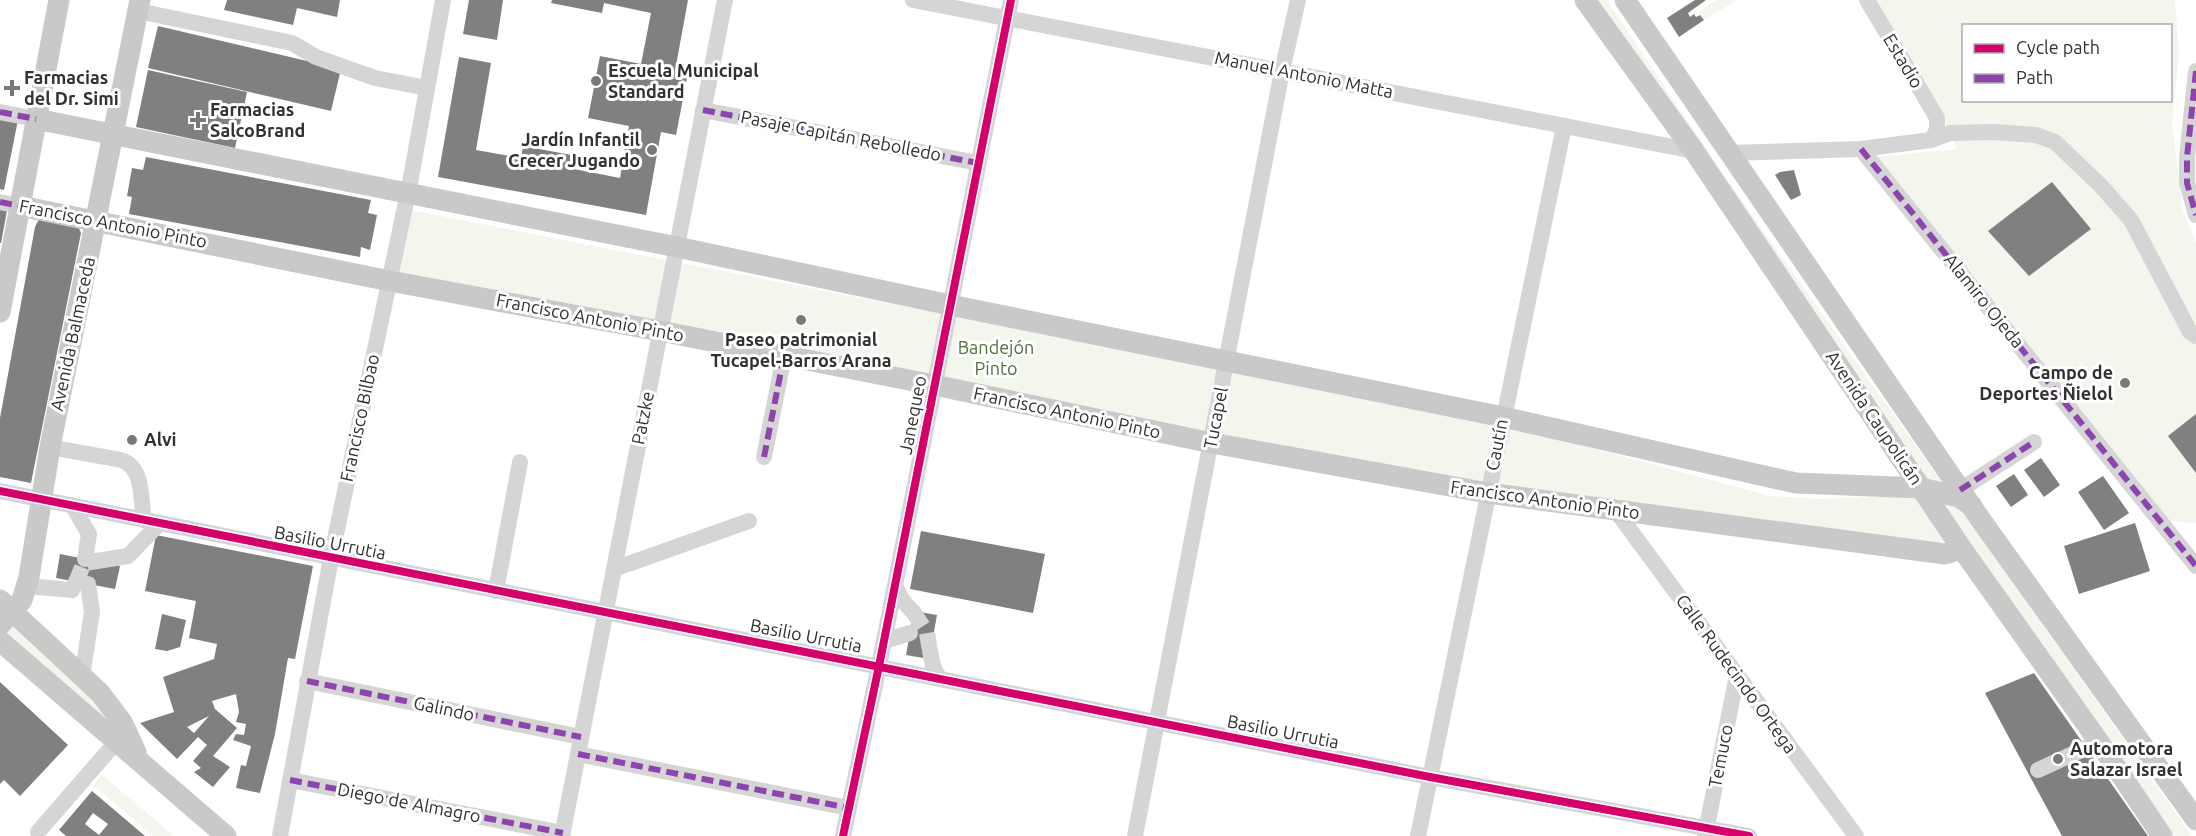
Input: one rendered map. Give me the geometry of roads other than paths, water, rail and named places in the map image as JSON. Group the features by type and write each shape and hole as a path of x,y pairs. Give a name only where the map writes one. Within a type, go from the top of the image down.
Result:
{"main road":[{"path":"0,312 10,204 36,119 59,0"},
{"name":"Avenida Caupolicán","path":"1585,0 1694,151 1962,549 2099,742 2162,836"},
{"name":"Avenida Caupolicán","path":"1625,0 1966,498 2196,820"},
{"name":"Avenida Balmaceda","path":"4,612 22,600 27,586 50,447 139,6"},
{"path":"36,119 677,247 1503,417 1796,483 1921,488 1966,498"},
{"path":"1679,130 1694,145 1703,150 1729,153"},
{"name":"Francisco Antonio Pinto","path":"10,204 390,281 660,331 1212,443 1488,493 1945,554 1962,549"},
{"path":"4,612 100,693 122,722 142,763"},
{"path":"0,641 226,836"},
{"path":"2099,742 2127,725"},
{"path":"2145,810 2171,836"}],"street":[{"name":"Francisco Bilbao","path":"280,836 307,681 408,194 443,0"},
{"name":"Patzke","path":"563,834 725,0"},
{"name":"Manuel Antonio Matta","path":"913,0 1694,151"},
{"name":"Janequeo","path":"843,836 879,666 1011,0"},
{"name":"Tucapel","path":"1135,836 1282,71 1298,0"},
{"name":"Estadio","path":"1867,0 1937,118 1937,129 1931,140"},
{"path":"139,6 292,43 316,57 375,78 427,88"},
{"path":"2196,71 2187,157 2187,183 2196,214"},
{"name":"Pasaje Capitán Rebolledo","path":"703,110 978,163"},
{"path":"0,112 36,119"},
{"name":"Cautín","path":"1418,836 1564,126"},
{"path":"1729,153 1861,149 1931,140 1950,133 1994,132 2036,135 2055,142 2101,186 2131,220 2190,332 2196,336"},
{"name":"Alamiro Ojeda","path":"1861,149 2196,566"},
{"path":"764,457 784,356"},
{"path":"1966,498 2034,442"},
{"path":"50,447 121,460 130,465 137,474 152,522 128,555 91,560 89,534 72,505"},
{"path":"496,591 520,462"},
{"name":"Basilio Urrutia","path":"0,491 1706,832 1749,836"},
{"name":"Calle Rudecindo Ortega","path":"1616,511 1856,836"},
{"path":"614,569 749,521"},
{"path":"27,586 72,590 82,583 92,612 82,676"},
{"path":"895,586 903,601 914,613"},
{"path":"884,641 910,633"},
{"path":"930,651 933,666 939,678"},
{"name":"Temuco","path":"1706,832 1737,675"},
{"name":"Galindo","path":"307,681 581,737"},
{"path":"38,832 117,741"},
{"path":"2038,770 2099,742"},
{"path":"578,754 849,808"},
{"name":"Diego de Almagro","path":"290,780 563,834"}],"tunnel":[{"path":"76,582 84,563 97,561"},
{"path":"914,613 927,633 930,651"}],"place":[{"name":"Escuela Municipal Standard","path":"596,81"},
{"name":"Farmacias del Dr. Simi","path":"12,88"},
{"name":"Farmacias SalcoBrand","path":"198,120"},
{"name":"Jardín Infantil Crecer Jugando","path":"652,150"},
{"name":"Paseo patrimonial Tucapel-Barros Arana","path":"801,320"},
{"name":"Campo de Deportes Ñielol","path":"2125,383"},
{"name":"Alvi","path":"132,440"},
{"name":"Automotora Salazar Israel","path":"2058,759"}],"park label":[{"name":"Bandejón Pinto","path":"996,358"}]}
